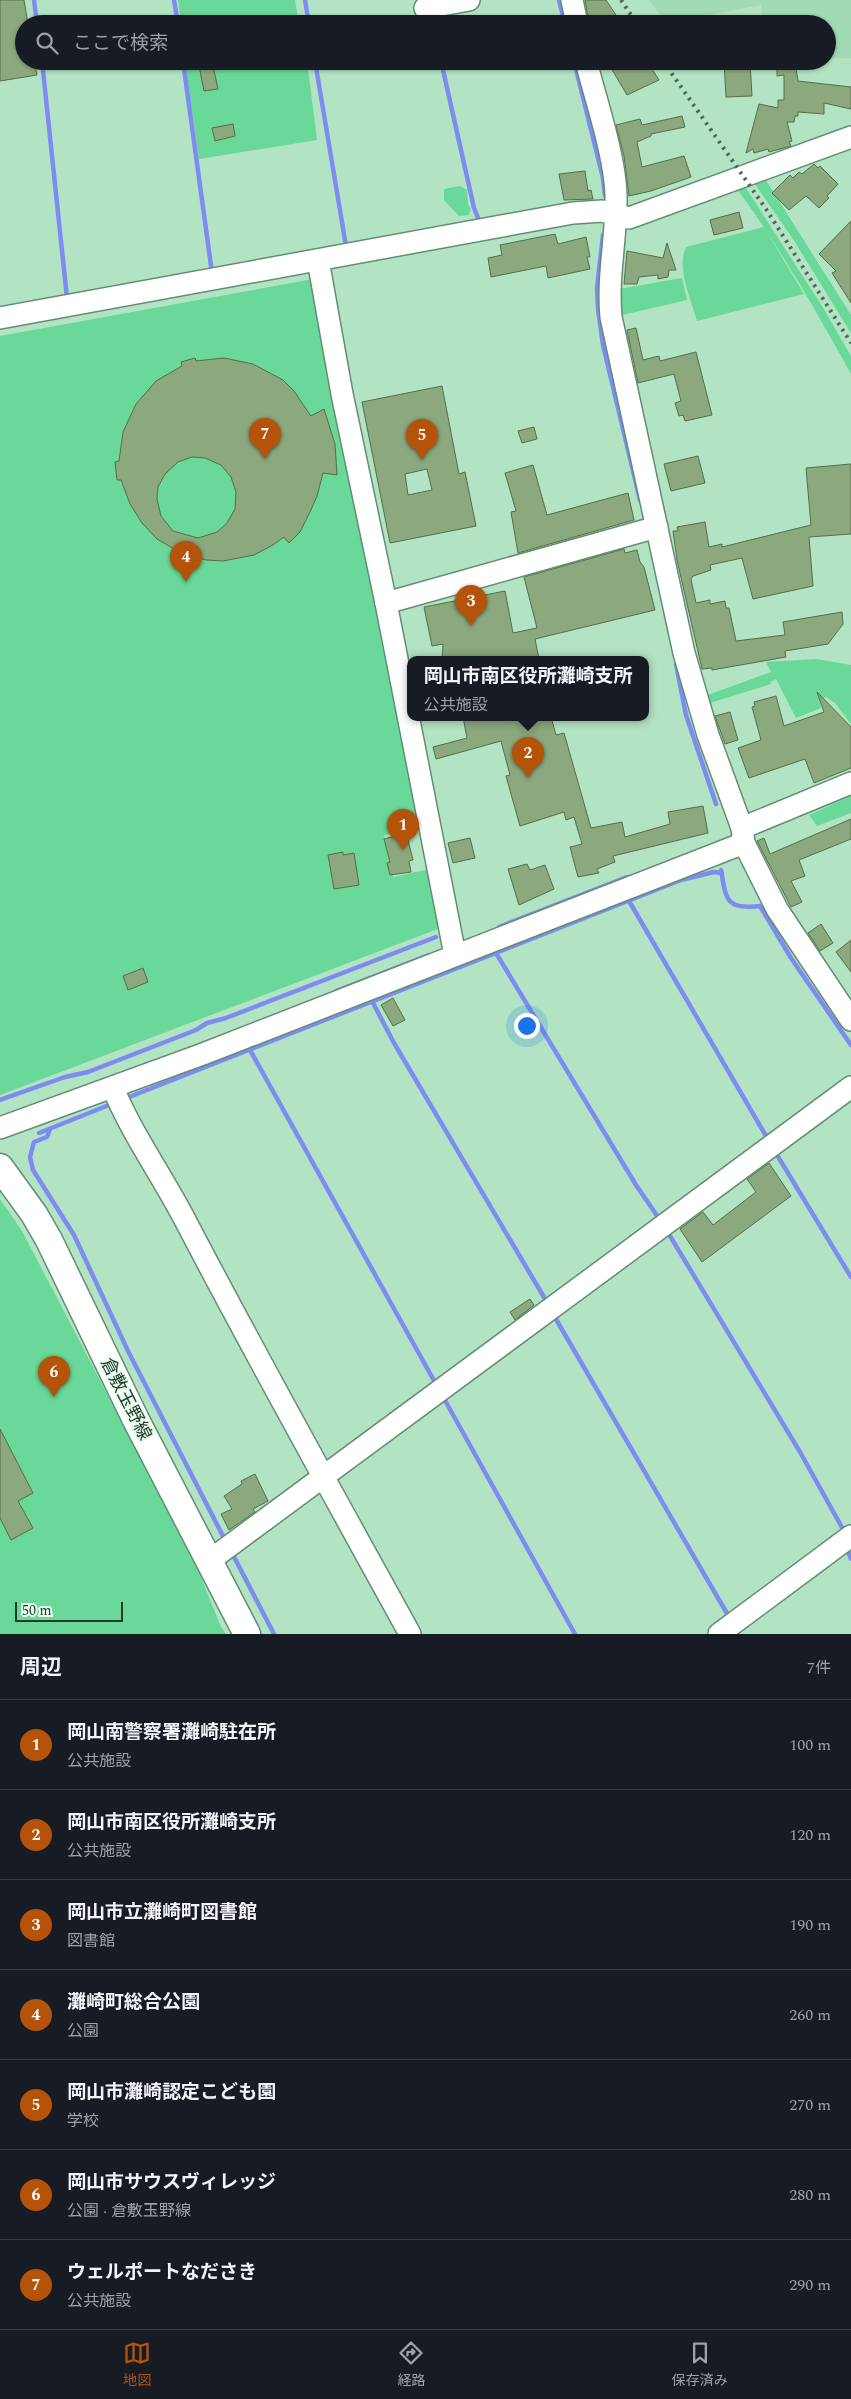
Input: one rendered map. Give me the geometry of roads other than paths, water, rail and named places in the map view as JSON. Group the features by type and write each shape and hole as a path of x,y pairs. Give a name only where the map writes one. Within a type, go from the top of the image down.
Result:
{"main road":[{"name":"倉敷玉野線","path":"0,1167 34,1214 49,1240 98,1344 221,1552 247,1634"}],"street":[{"path":"428,7 468,0"},
{"path":"572,0 575,15"},
{"path":"588,70 615,180 615,215 610,288 611,317 650,529 684,652 708,735 743,836 777,909 851,1020"},
{"path":"0,318 573,213 602,211 629,218 851,137"},
{"path":"318,260 346,412 407,709"},
{"path":"386,602 650,529"},
{"path":"409,721 455,955"},
{"path":"0,1128 117,1096 743,836 851,783"},
{"path":"221,1552 851,1087"},
{"path":"117,1096 179,1208 242,1330 410,1634"},
{"path":"719,1634 851,1536"}],"waterway":[{"path":"34,0 36,15"},
{"path":"174,0 176,15"},
{"path":"305,0 308,15"},
{"path":"559,0 563,15"},
{"path":"43,70 67,298"},
{"path":"184,70 212,273"},
{"path":"317,70 346,246"},
{"path":"443,70 474,208 480,223"},
{"path":"576,70 603,178 605,196"},
{"path":"603,235 597,288 603,345 640,500"},
{"path":"676,664 686,715 716,804"},
{"path":"721,870 724,889 730,901 740,906 760,906 791,958 851,1045"},
{"path":"124,1099 681,880 714,872 722,873"},
{"path":"499,927 627,877"},
{"path":"629,901 769,1141"},
{"path":"0,1100 65,1077 88,1072 196,1030 207,1023 226,1018 436,937"},
{"path":"496,953 636,1185 660,1220"},
{"path":"336,991 429,955"},
{"path":"372,1001 394,1043 548,1304"},
{"path":"250,1050 437,1386"},
{"path":"39,1133 114,1103"},
{"path":"50,1129 47,1137 34,1142 30,1157 33,1170 74,1235 128,1351 226,1542"},
{"path":"774,1150 851,1277"},
{"path":"667,1231 800,1452 844,1531"},
{"path":"553,1314 729,1617"},
{"path":"442,1395 575,1634"},
{"path":"847,1549 851,1559"},
{"path":"231,1551 274,1634"}],"railway":[{"path":"621,0 631,15"},
{"path":"669,70 766,209 851,343"}],"place":[{"name":"ウェルポートなださき","path":"265,459"},
{"name":"岡山市灘崎認定こども園","path":"422,460"},
{"name":"灘崎町総合公園","path":"186,582"},
{"name":"岡山市立灘崎町図書館","path":"471,626"},
{"name":"岡山市南区役所灘崎支所","path":"528,778"},
{"name":"岡山南警察署灘崎駐在所","path":"403,850"},
{"name":"岡山市サウスヴィレッジ","path":"54,1397"}]}
